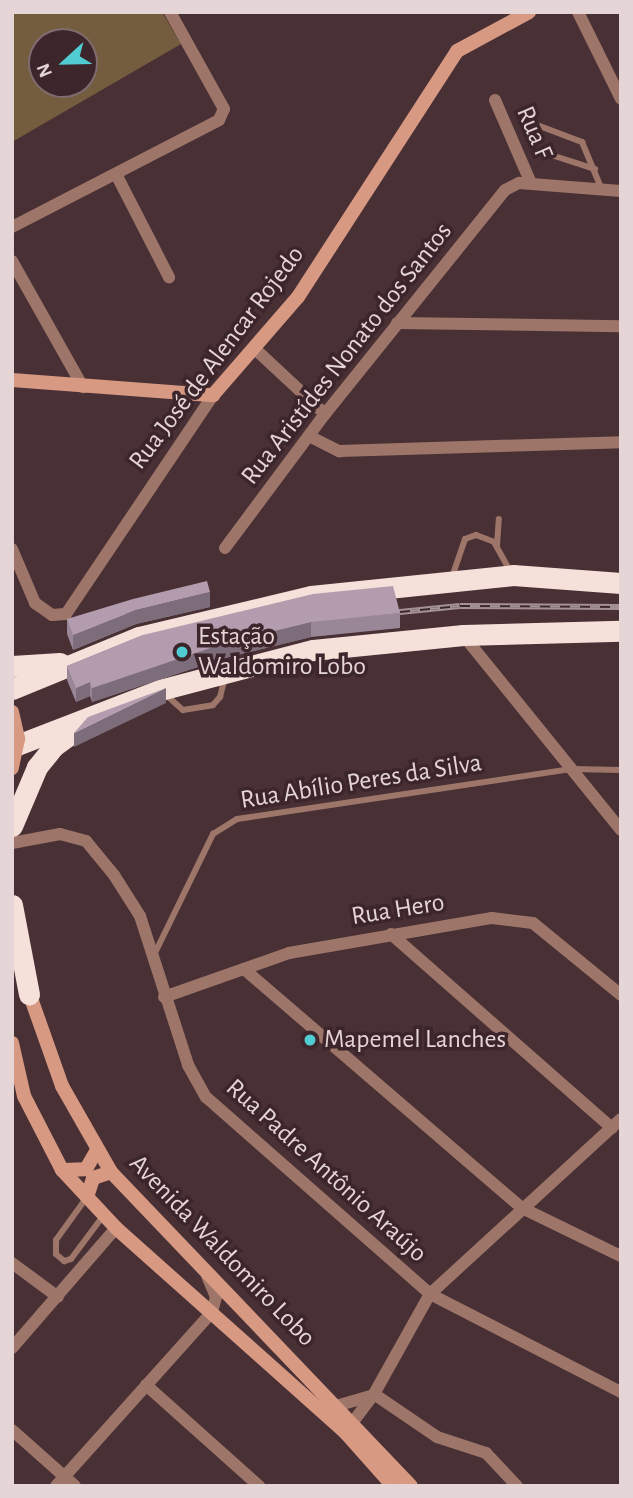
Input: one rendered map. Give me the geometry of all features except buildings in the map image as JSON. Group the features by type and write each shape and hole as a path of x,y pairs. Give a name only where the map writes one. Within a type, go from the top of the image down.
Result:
{"highway":[{"path":"12,689 139,637 212,616 311,596 513,575 621,583"},
{"path":"14,747 160,690 226,669 313,650 463,635 621,631"},
{"path":"12,666 76,662"},
{"path":"12,826 37,767 54,746 103,712"},
{"path":"12,905 29,994"}],"main road":[{"name":"Rua José de Alencar Rojedo","path":"214,396 298,297 457,51 529,12"},
{"path":"12,380 214,396"},
{"path":"12,712 18,739 12,768"},
{"name":"Avenida Waldomiro Lobo","path":"12,947 62,1086 111,1172 336,1406 393,1486"},
{"name":"Avenida Waldomiro Lobo","path":"12,1042 18,1095 62,1170 103,1216 349,1427 409,1484"},
{"path":"62,1170 86,1169 97,1150"},
{"path":"87,1197 93,1178 111,1172"}],"street":[{"path":"12,227 117,176 219,120 224,109 170,12"},
{"path":"578,12 621,99"},
{"name":"Rua F","path":"495,100 531,183"},
{"path":"117,176 169,277"},
{"name":"Rua Aristídes Nonato dos Santos","path":"225,548 325,414 505,190 519,183 531,183"},
{"path":"531,183 621,191"},
{"path":"12,261 83,387"},
{"path":"397,323 621,326"},
{"path":"254,348 325,414"},
{"name":"Rua José de Alencar Rojedo","path":"12,549 35,603 52,615 66,614 214,396"},
{"path":"309,436 339,451 621,442"},
{"path":"463,635 621,830"},
{"name":"Rua Padre Antônio Araújo","path":"12,843 60,834 86,841 139,916 188,1065 206,1097 430,1294 621,1392"},
{"name":"Rua Hero","path":"164,997 301,950 492,918 533,923 621,995"},
{"path":"349,1427 374,1394 430,1294 616,1123 391,934"},
{"path":"244,969 522,1208 621,1256"},
{"path":"12,1348 116,1228"},
{"path":"12,1262 58,1297"},
{"path":"60,1481 212,1312 215,1293 198,1265"},
{"path":"146,1385 259,1486"},
{"path":"336,1406 374,1394"},
{"path":"374,1394 437,1437 486,1453 517,1486"},
{"path":"12,1430 60,1481 75,1486"}],"lane":[{"path":"529,122 582,142 602,190"},
{"path":"539,151 595,169"},
{"path":"497,545 499,519"},
{"path":"451,580 465,539 484,536 497,545 513,575"},
{"path":"160,690 183,710 213,705 220,697 226,669"},
{"name":"Rua Abílio Peres da Silva","path":"153,957 213,834 237,819 571,769 621,770"},
{"path":"87,1197 56,1240 56,1254 64,1261 71,1259 103,1216"}],"shaded area":[{"path":"12,12 162,12 181,44 98,92 98,28 28,28 28,98 88,98 12,142"}],"railway":[{"path":"380,614 460,606 621,607"}],"place":[{"name":"Estação Waldomiro Lobo","path":"182,652"},
{"name":"Mapemel Lanches","path":"310,1040"}]}
